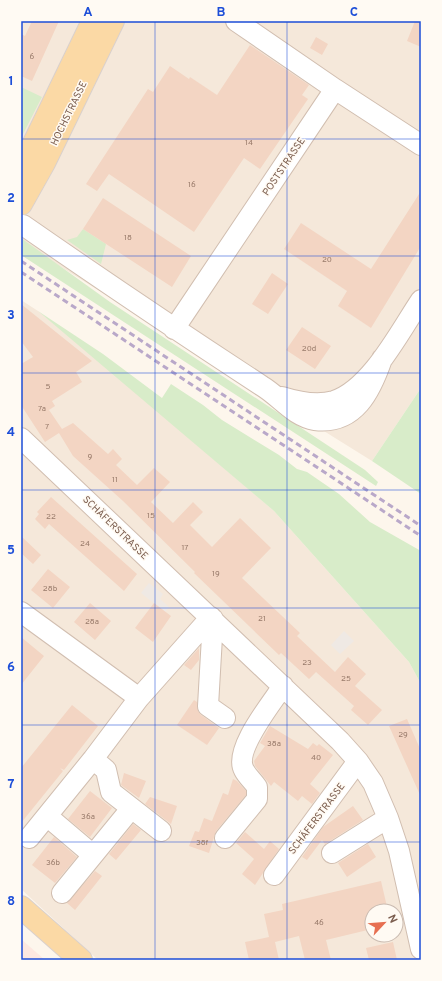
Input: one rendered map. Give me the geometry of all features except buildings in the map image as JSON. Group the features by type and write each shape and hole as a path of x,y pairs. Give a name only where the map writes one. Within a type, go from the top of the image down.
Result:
{"main road":[{"name":"HOCHSTRASSE","path":"21,170 93,21"},
{"name":"HOCHSTRASSE","path":"22,214 44,163 113,21"},
{"path":"21,907 80,960"}],"street":[{"path":"236,21 335,89 421,144"},
{"name":"POSTSTRASSE","path":"174,328 335,89"},
{"path":"22,214 174,328 275,394 305,417 324,420 349,413 360,405 376,378 382,359 421,300"},
{"name":"SCHÄFERSTRASSE","path":"21,438 340,740 358,761 373,783 388,818 399,851 421,949"},
{"path":"21,612 139,698"},
{"path":"30,838 139,698 212,618"},
{"path":"212,618 208,706 225,718"},
{"path":"225,838 256,800 257,786 243,769 242,759 246,742 283,686"},
{"path":"93,759 106,770 111,792 161,831"},
{"name":"SCHÄFERSTRASSE","path":"274,875 358,761"},
{"path":"47,816 93,855"},
{"path":"62,893 125,816"},
{"path":"332,853 388,818"}],"shaded area":[{"path":"21,21 421,21 421,388 372,461 21,242"},
{"path":"21,300 38,311 98,360 274,511 409,662 421,684 421,960 98,960 21,889"},
{"path":"149,583 163,594 160,599 169,607 165,612 141,593"},
{"path":"344,631 354,641 340,654 331,645"},
{"path":"21,939 45,960 21,960"}],"green space":[{"path":"21,87 42,97 21,138"},
{"path":"83,229 106,244 101,264 67,240 77,237"},
{"path":"21,238 110,302 365,470 378,482 376,486 21,255"},
{"path":"38,311 103,354 162,398 171,384 203,405 222,420 279,455 297,469 307,472 339,494 370,522 421,551 421,684 409,662 274,511"},
{"path":"421,388 421,494 372,461"}],"railway":[{"path":"21,261 421,526"},
{"path":"21,272 421,536"}]}
